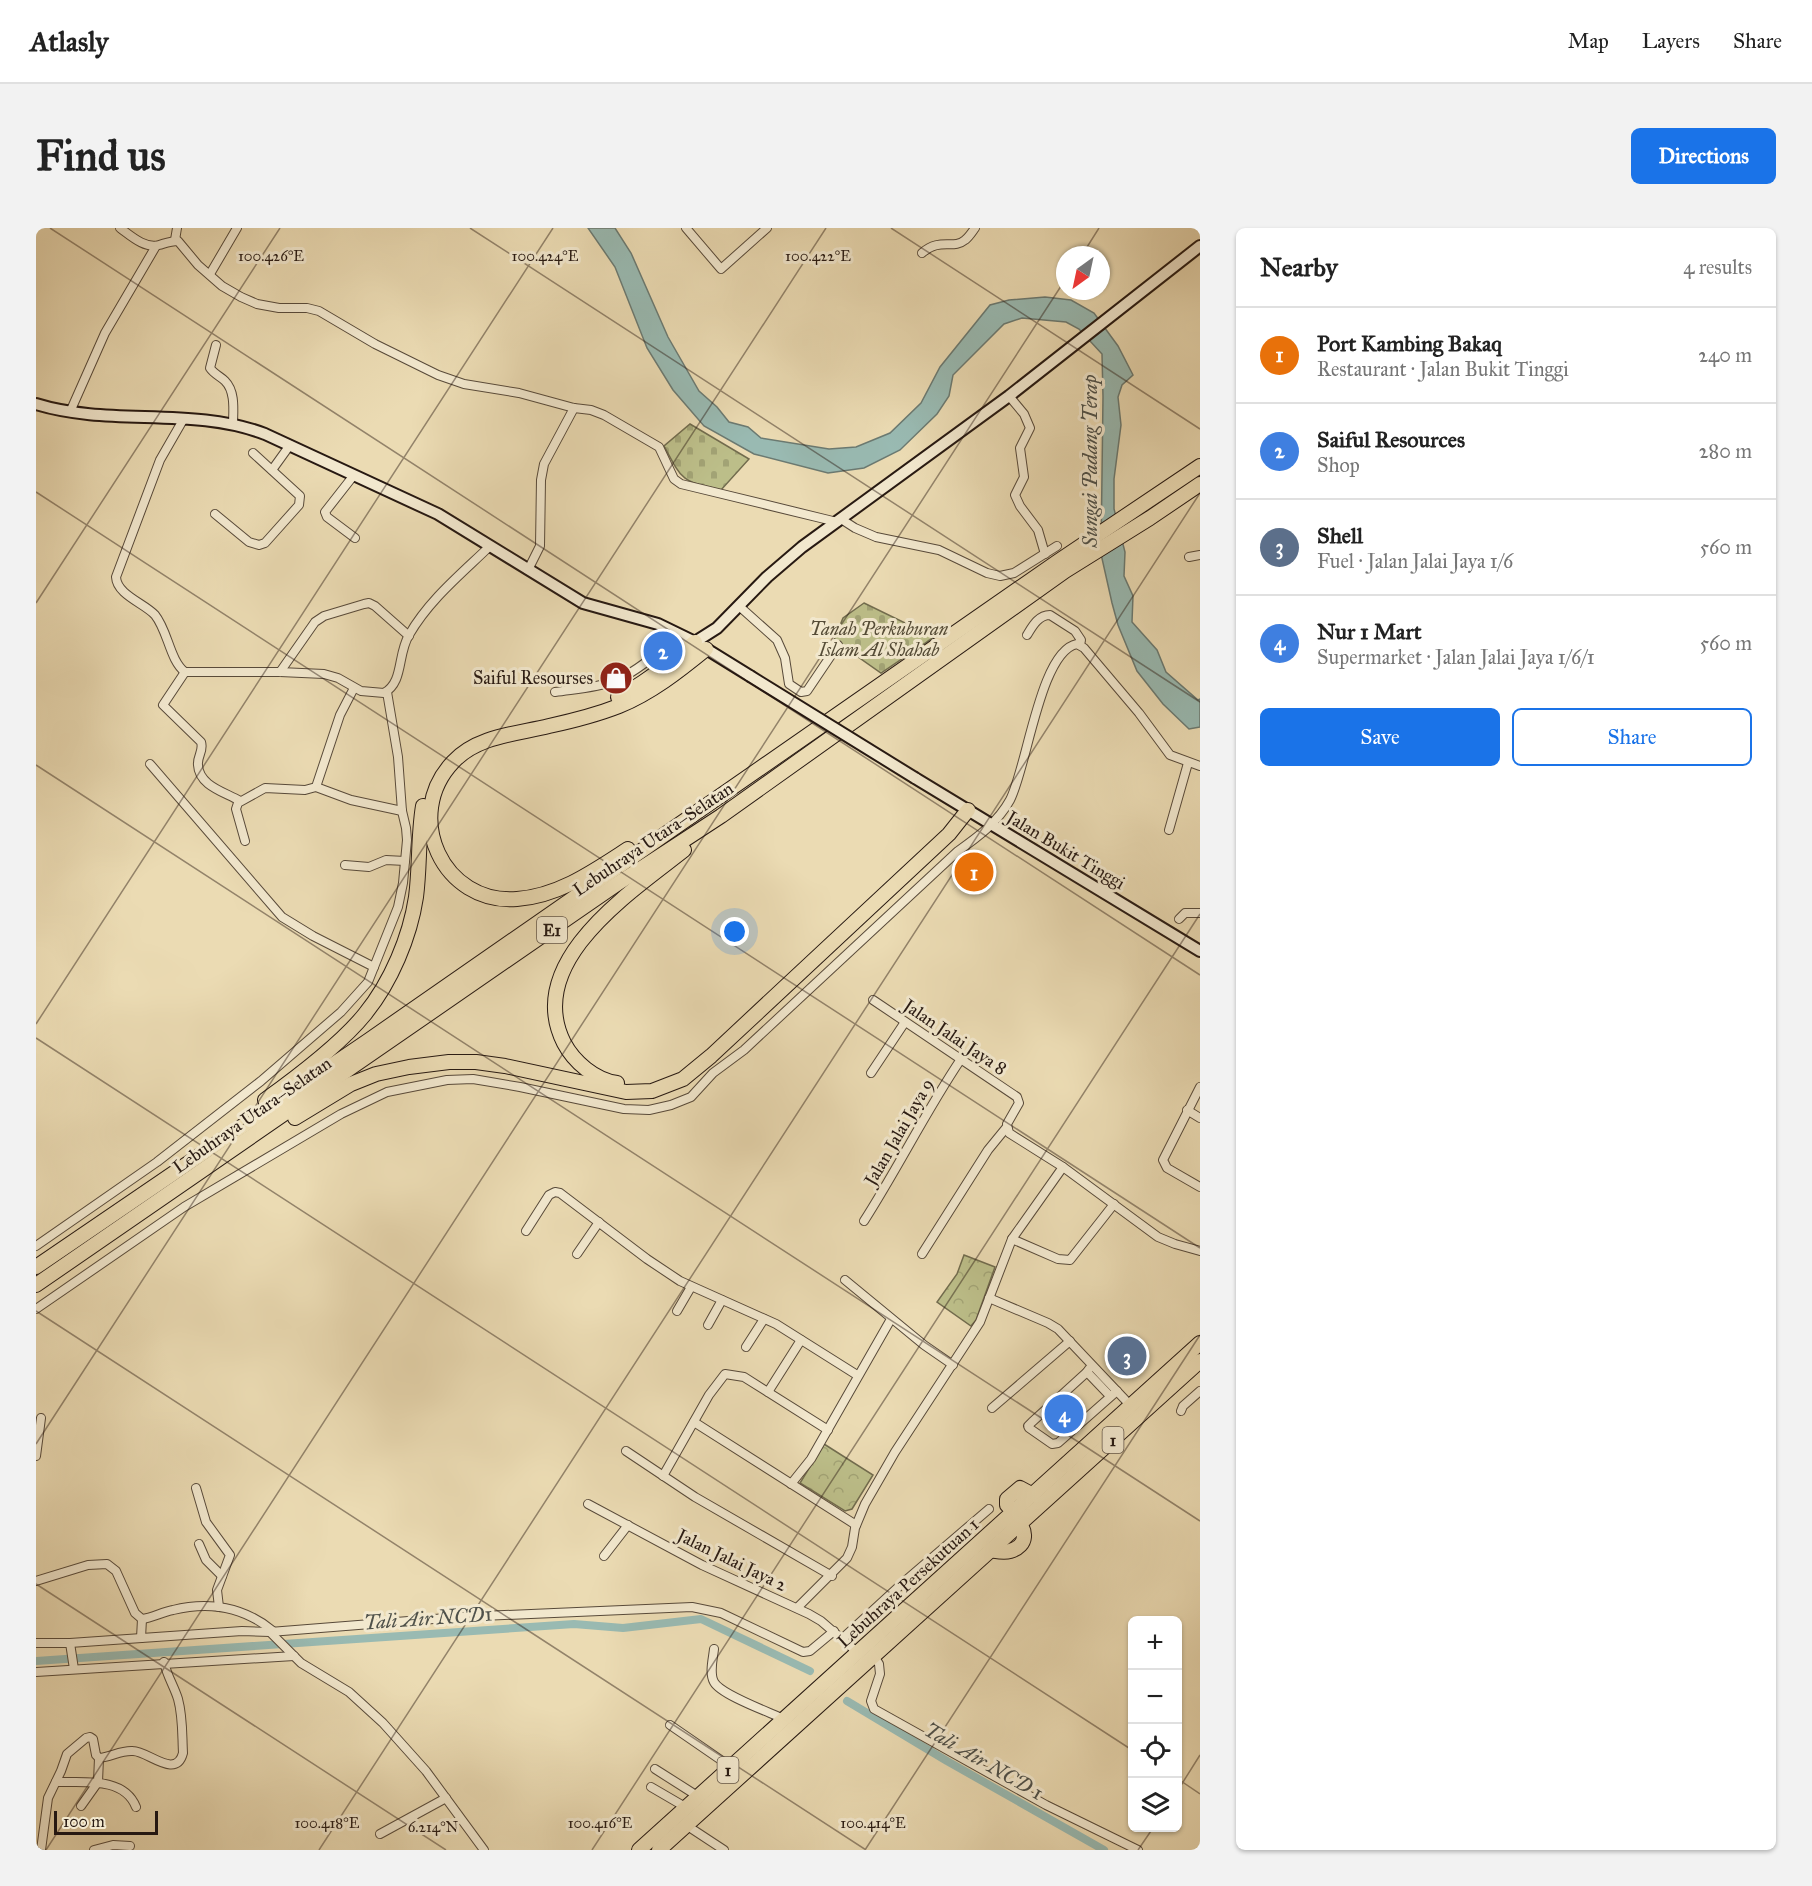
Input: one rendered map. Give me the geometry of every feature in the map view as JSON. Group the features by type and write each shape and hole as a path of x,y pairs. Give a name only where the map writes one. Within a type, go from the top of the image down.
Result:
{"highway":[{"name":"Lebuhraya Utara–Selatan","path":"36,1267 379,1034 1056,562 1200,466"},
{"name":"Lebuhraya Utara–Selatan","path":"36,1285 617,884 721,816 1056,562 1150,518 1200,484"},
{"path":"700,645 639,697 568,722 484,741 453,762 434,791 430,831 437,853 446,869 458,880 482,894 515,899 544,894 566,886 602,866 698,804 766,764"},
{"path":"234,1131 244,1117 349,1031 377,997 399,954 416,899 424,800 429,783 449,755 478,737 566,715 614,699 633,690 700,645"},
{"path":"721,816 710,830 614,905 586,935 567,963 555,998 558,1031 572,1056 598,1077 612,1083 646,1085 657,1083 686,1069 964,807"},
{"path":"234,1150 245,1148 351,1084 376,1074 409,1066 476,1062 626,1092 652,1091 683,1079 711,1056 949,834 964,807"},
{"name":"Lebuhraya Persekutuan 1","path":"1018,1517 1033,1495 1200,1343"},
{"name":"Lebuhraya Persekutuan 1","path":"639,1850 857,1652 1200,1361"},
{"name":"Lebuhraya Persekutuan 1","path":"659,1850 990,1550 1010,1551 1020,1545 1025,1536 1018,1517"}],"main road":[{"path":"700,645 785,561 1009,396 1200,246"},
{"name":"Jalan Bukit Tinggi","path":"36,404 97,416 183,420 233,425 259,431 438,514 589,606 646,620 700,645 1200,951"}],"street":[{"path":"120,228 144,244 156,246 175,240 180,242 198,265 222,286 241,297 257,304 279,308 307,308 323,313 355,333 447,379 476,388 519,393 598,412 659,447 674,478 681,484 839,520 876,537 939,550 994,576 1008,576 1056,562"},
{"path":"175,240 177,228"},
{"path":"210,274 237,228"},
{"path":"686,228 721,269 767,228"},
{"path":"922,253 936,244 957,244 964,241 975,228"},
{"path":"70,412 105,333 156,246"},
{"path":"216,345 210,368 227,383 230,389 233,398 233,425"},
{"path":"1009,396 1024,414 1030,428 1020,448 1024,477 1015,495 1056,562"},
{"path":"528,570 540,546 541,480 544,464 574,408"},
{"path":"183,420 160,460 116,578 120,588 155,616 165,632 180,667 185,672 280,672 331,676 354,688 374,694 387,692"},
{"path":"272,470 290,445"},
{"path":"215,514 252,544 259,546 265,543 299,505 301,499 297,493 254,453"},
{"path":"354,475 325,512 327,517 355,538"},
{"path":"36,1245 175,1148 282,1064 341,1012 364,987 398,907 405,861 406,828 402,812 398,756 387,692 398,676 401,651 424,612 490,546"},
{"path":"1056,562 1057,546"},
{"path":"1189,557 1200,555"},
{"path":"280,672 315,622 324,616 364,604 372,604 409,636"},
{"path":"739,606 777,639 785,658 789,684 801,692 807,691 838,645"},
{"path":"1027,636 1038,619 1045,615 1050,615 1075,631 1079,636 1080,645 1139,713 1170,755 1200,766"},
{"path":"555,692 614,681 637,668 679,634"},
{"path":"36,1309 184,1207 341,1113 387,1092 417,1084 466,1079 509,1085 630,1110 649,1110 686,1100 694,1095 713,1073 751,1044 958,851 992,824 1006,807 1015,789 1046,681 1066,649 1072,645 1080,645"},
{"path":"185,672 163,705 201,742 198,765 204,781 240,801"},
{"path":"316,787 340,715 354,688"},
{"path":"1168,830 1188,763"},
{"path":"150,764 282,916 313,936 374,967"},
{"path":"245,841 236,808 240,801 265,788 305,790 316,787 340,797 402,812"},
{"path":"345,865 369,867 386,860 405,861"},
{"path":"1179,919 1185,913 1200,913"},
{"name":"Jalan Jalai Jaya 8","path":"873,1000 1011,1092 1019,1100 1006,1128"},
{"path":"871,1073 905,1022"},
{"name":"Jalan Jalai Jaya 9","path":"864,1221 896,1171 936,1095 961,1059"},
{"path":"1200,1087 1163,1162 1167,1168 1200,1187"},
{"path":"1187,1110 1200,1118"},
{"path":"922,1254 988,1150 1006,1128 1158,1237 1200,1251"},
{"path":"797,1608 832,1576 847,1558 852,1547 856,1524 865,1504 895,1452 980,1322 1011,1239 1063,1167"},
{"path":"526,1231 546,1200 555,1192 565,1195 647,1259 691,1287 764,1318 857,1375"},
{"path":"1011,1239 1058,1259 1070,1260 1114,1204"},
{"path":"577,1254 599,1222"},
{"path":"845,1280 953,1365"},
{"path":"677,1311 691,1287"},
{"path":"989,1298 1058,1329 1113,1394 1131,1406"},
{"path":"708,1325 722,1300"},
{"path":"747,1347 764,1318"},
{"path":"791,1484 811,1459 891,1318"},
{"path":"768,1392 801,1340"},
{"path":"992,1408 1070,1341"},
{"path":"1090,1369 1028,1426 1052,1444 1058,1443 1113,1394"},
{"path":"663,1476 714,1387 725,1374 744,1377 828,1430"},
{"path":"1181,1411 1183,1406 1200,1391"},
{"path":"36,1456 41,1418"},
{"path":"694,1422 856,1524"},
{"path":"626,1450 695,1497 832,1576"},
{"path":"196,1488 206,1522 230,1555 216,1594 219,1607"},
{"name":"Jalan Jalai Jaya 2","path":"588,1504 702,1565 821,1621 857,1652"},
{"path":"843,1638 988,1509"},
{"path":"604,1556 628,1525"},
{"path":"199,1544 206,1560 222,1576"},
{"path":"36,1581 88,1565 106,1564 116,1571 135,1613 141,1619 141,1638"},
{"path":"141,1619 184,1608 219,1607 241,1612 261,1621 301,1663 335,1682 358,1699 409,1750 481,1849"},
{"path":"36,1643 71,1646 141,1638 242,1631 273,1633 459,1617 693,1607 716,1612 803,1653 810,1651 834,1631"},
{"path":"71,1646 73,1667"},
{"path":"714,1649 711,1675 714,1683 727,1692 784,1719"},
{"path":"36,1671 292,1653"},
{"path":"874,1656 880,1670 871,1701 874,1709 1046,1805 1138,1850"},
{"path":"99,1758 132,1750 167,1764 175,1764 181,1759 183,1753 178,1698 164,1662"},
{"path":"670,1725 731,1767"},
{"path":"41,1850 46,1803 67,1754 90,1737 93,1739 96,1755 99,1758 98,1782 81,1806"},
{"path":"655,1769 699,1797"},
{"path":"56,1782 98,1782 125,1792 134,1800 136,1807"},
{"path":"651,1787 687,1808"},
{"path":"380,1834 446,1798"},
{"path":"686,1825 724,1850"},
{"path":"94,1850 113,1845 130,1846"}],"green space":[{"path":"690,424 749,459 721,490 691,482 685,478 675,467 664,446"},
{"name":"Tanah Perkuburan Islam Al Shahab","path":"864,603 934,637 881,673 834,640 843,618"},
{"path":"964,1255 995,1267 976,1320 971,1326 937,1302 957,1274"},
{"path":"824,1444 873,1475 852,1509 845,1511 800,1483"}],"water":[{"name":"Sungai Padang Terap","path":"588,228 615,228 631,253 668,337 699,391 717,407 729,422 748,427 761,438 829,449 856,447 890,433 921,403 940,367 990,305 1009,300 1045,297 1071,300 1094,313 1118,346 1133,375 1122,385 1118,397 1121,425 1114,479 1114,509 1125,552 1124,576 1133,596 1132,622 1157,650 1166,672 1198,700 1200,699 1200,727 1189,729 1163,704 1137,671 1118,625 1101,554 1102,354 1079,329 1066,322 1022,318 1004,324 953,375 949,396 937,414 900,450 864,468 828,473 754,454 704,426 673,390 647,348 615,267"}],"waterway":[{"name":"Tali Air NCD1","path":"36,1661 574,1624 623,1628 701,1619 810,1671"},
{"name":"Tali Air NCD 1","path":"847,1701 1104,1850"}],"place":[{"name":"Saiful Resources","path":"663,651"},
{"name":"Saiful Resourses","path":"616,678"},
{"name":"Port Kambing Bakaq","path":"974,872"},
{"name":"Shell","path":"1127,1356"},
{"name":"Nur 1 Mart","path":"1064,1414"}]}
